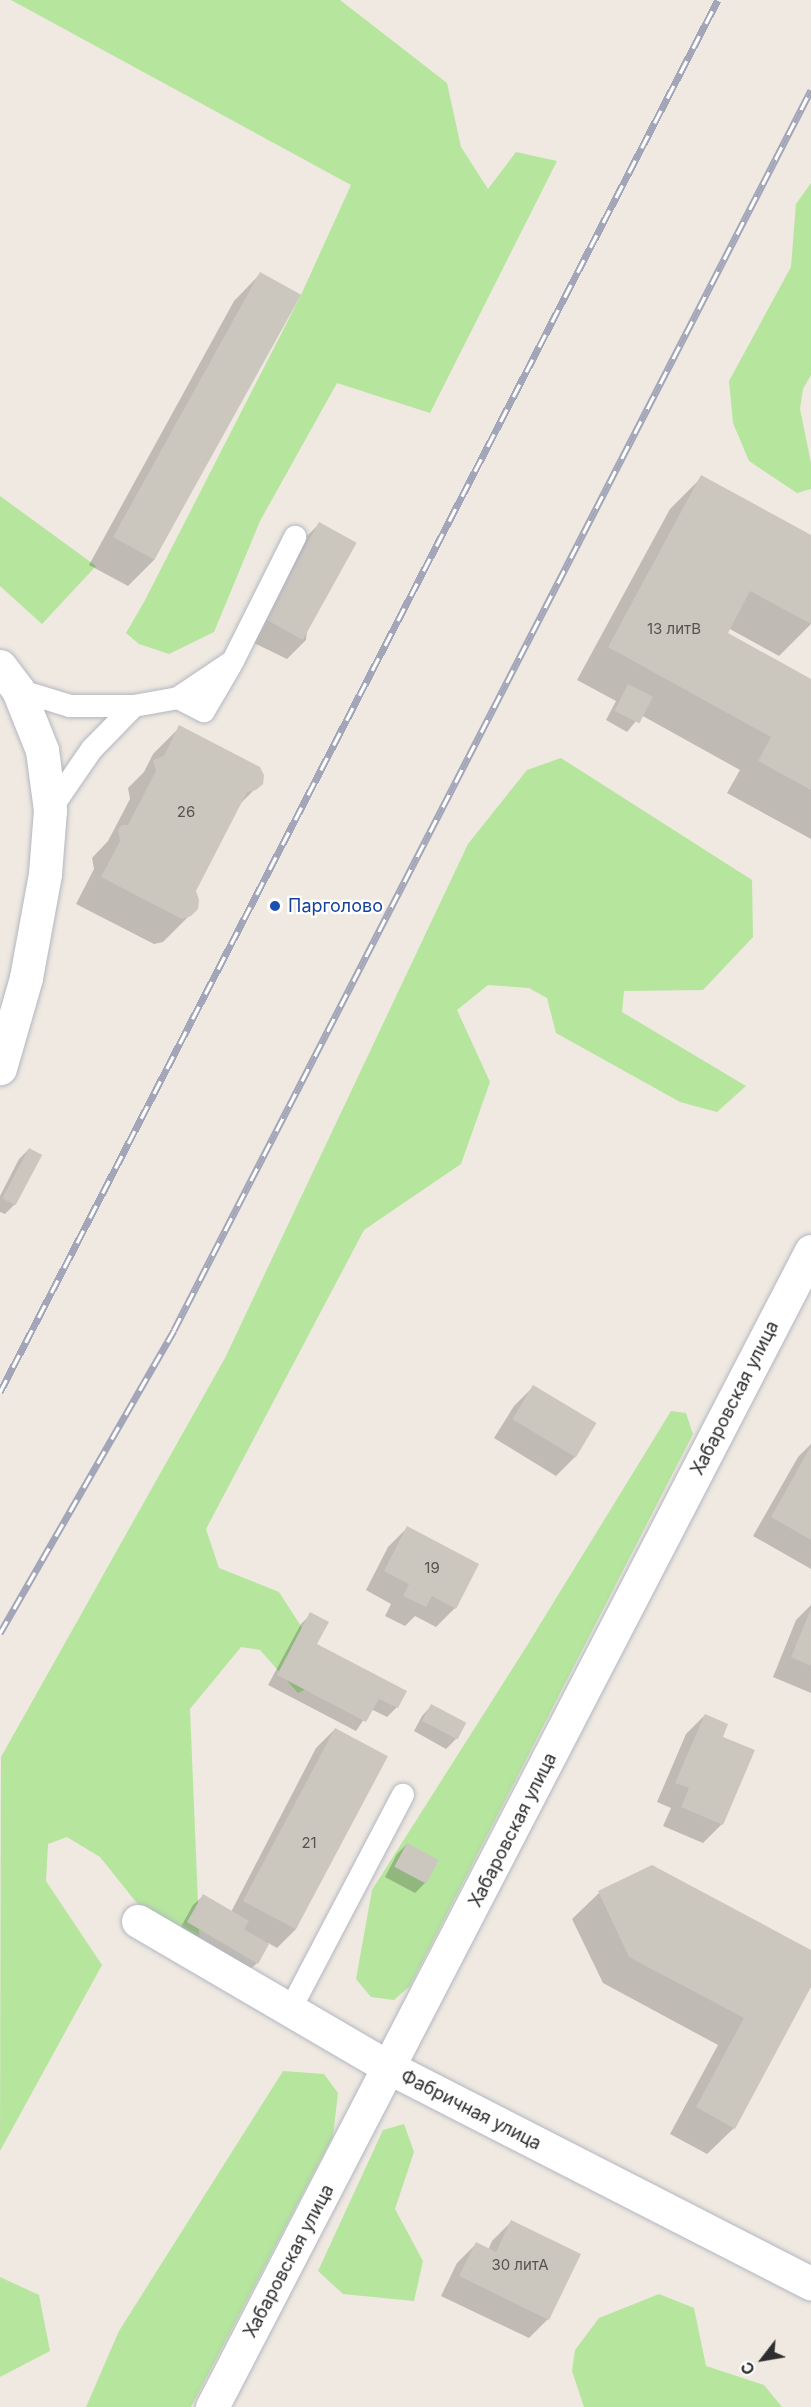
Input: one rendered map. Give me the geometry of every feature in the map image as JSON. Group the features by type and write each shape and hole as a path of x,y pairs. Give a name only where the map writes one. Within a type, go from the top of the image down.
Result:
{"street":[{"path":"0,1068 26,978 45,874 50,810 42,750 9,678"},
{"name":"Хабаровская улица","path":"212,2407 390,2068 811,1251"},
{"name":"Фабричная улица","path":"138,1921 390,2068 811,2283"}],"lane":[{"path":"9,678 70,706 134,706 178,698 233,661 295,537"},
{"path":"50,810 92,749 134,706"},
{"path":"290,2010 403,1795"}],"green space":[{"path":"11,0 340,0 447,83 461,147 488,189 516,152 557,161 430,413 337,383 260,521 214,632 169,654 139,644 126,633 301,295 351,185"},
{"path":"811,183 811,375 803,389 800,409 811,463 811,489 797,493 749,461 733,423 729,381 791,267 796,204"},
{"path":"0,496 96,566 42,624 0,586"},
{"path":"561,758 752,880 753,937 703,990 624,991 622,1012 746,1086 717,1112 680,1102 556,1033 547,998 529,988 488,985 457,1010 490,1082 461,1164 364,1230 206,1529 219,1568 279,1592 333,1676 298,1693 260,1650 241,1647 190,1709 200,1953 164,1937 100,1857 67,1837 48,1844 46,1881 102,1965 0,2151 1,1757 225,1358 468,844 527,770"},
{"path":"671,1411 686,1413 693,1434 410,1986 394,2000 371,1997 356,1979 372,1890 528,1644"},
{"path":"283,2071 324,2074 338,2093 333,2136 191,2407 86,2407 119,2331"},
{"path":"404,2124 414,2152 395,2209 423,2261 414,2301 343,2294 318,2271 383,2130"},
{"path":"0,2277 39,2295 50,2351 0,2377"},
{"path":"659,2294 694,2308 706,2366 764,2385 782,2407 584,2407 572,2371 575,2350 599,2318"}],"building":[{"path":"260,272 301,295 154,560 113,537"},
{"path":"701,475 811,535 811,624 750,591 728,633 811,679 811,790 758,761 771,737 608,647"},
{"path":"319,522 357,543 303,640 265,619"},
{"path":"628,684 653,697 639,723 614,711"},
{"path":"179,725 260,767 264,775 263,784 256,790 247,792 196,891 199,900 198,909 191,916 182,919 101,877 120,841 118,830 122,825 128,825 156,771 153,760 164,756"},
{"path":"29,1148 42,1155 15,1205 2,1198"},
{"path":"533,1385 596,1423 576,1457 512,1419"},
{"path":"811,1446 811,1540 771,1517"},
{"path":"407,1526 479,1564 456,1609 432,1596 426,1607 403,1596 409,1584 384,1571"},
{"path":"811,1609 811,1666 791,1657"},
{"path":"310,1612 329,1622 317,1644 407,1691 398,1708 379,1699 366,1722 277,1675"},
{"path":"431,1704 466,1723 457,1740 422,1721"},
{"path":"705,1714 728,1724 723,1737 755,1750 723,1825 681,1807 689,1788 675,1783"},
{"path":"335,1728 388,1756 296,1929 243,1901"},
{"path":"407,1843 439,1860 426,1884 394,1867"},
{"path":"652,1865 811,1950 811,1987 735,2129 696,2107 744,2018 629,1957 598,1891"},
{"path":"203,1894 249,1921 244,1929 269,1944 258,1964 187,1922"},
{"path":"511,2220 581,2254 549,2320 459,2276 476,2242 496,2252"}],"railway":[{"path":"0,1392 718,0"},
{"path":"0,1633 174,1330 811,90"}],"place":[{"name":"Парголово","path":"275,906"}]}
